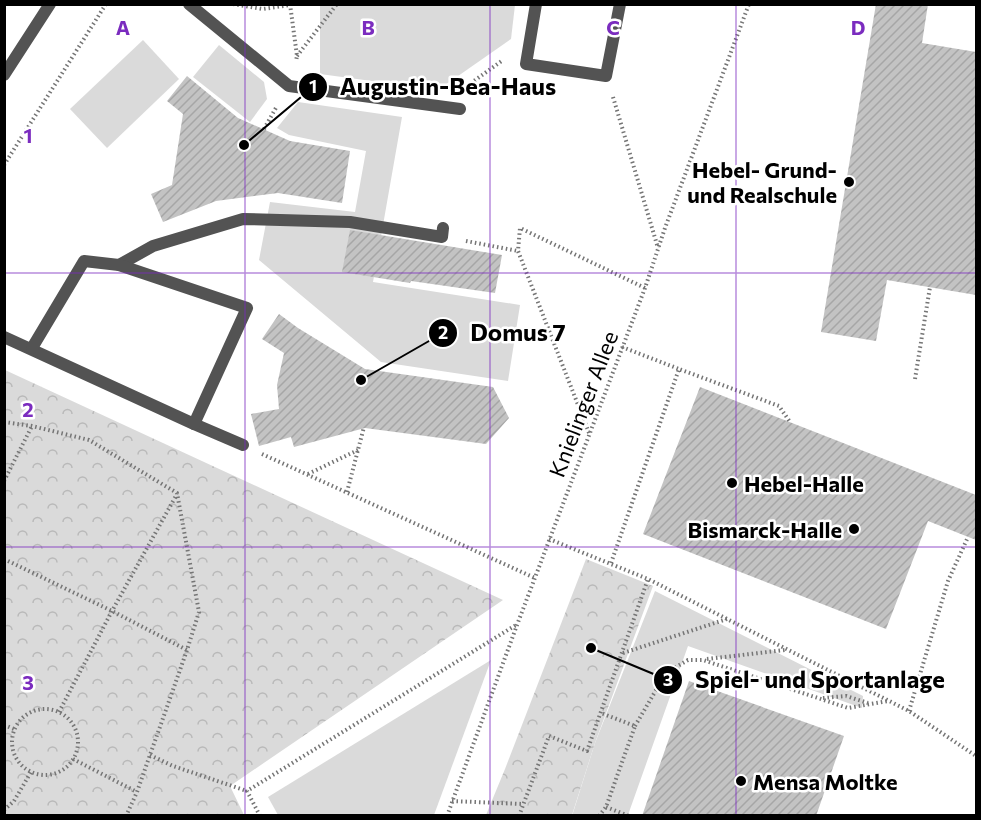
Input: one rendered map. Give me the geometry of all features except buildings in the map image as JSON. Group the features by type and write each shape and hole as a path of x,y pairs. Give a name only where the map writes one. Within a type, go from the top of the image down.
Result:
{"street":[{"path":"4,75 50,4"},
{"path":"189,4 289,86 460,109"},
{"path":"536,4 526,64 606,76 620,4"},
{"path":"119,265 153,246 243,219 350,222 443,232"},
{"path":"32,348 84,261 119,265 247,308 194,424"},
{"path":"4,337 243,445"}],"path":[{"path":"4,165 106,4"},
{"path":"232,4 262,9 290,5 297,56"},
{"path":"289,86 297,56 337,4"},
{"name":"Knielinger Allee","path":"447,816 749,4"},
{"path":"439,106 530,40"},
{"path":"606,76 658,249"},
{"path":"589,434 518,251 520,228 645,288"},
{"path":"443,232 518,251"},
{"path":"915,379 930,287"},
{"path":"622,347 779,406 790,422"},
{"path":"611,563 679,369"},
{"path":"4,422 32,426 88,440 177,493 199,612 188,650 137,792 126,816"},
{"path":"4,481 32,426"},
{"path":"347,492 364,427"},
{"path":"243,445 535,578"},
{"path":"308,475 358,450"},
{"path":"59,712 177,493"},
{"path":"909,711 948,581 968,537"},
{"path":"549,539 648,579 909,711 976,756"},
{"path":"4,559 188,650"},
{"path":"519,816 549,736 587,751 648,579"},
{"path":"622,653 727,619"},
{"path":"247,791 517,625"},
{"path":"599,816 606,807 635,726 666,673 688,660 787,650"},
{"path":"703,660 848,708 889,701"},
{"path":"819,699 846,696 872,704"},
{"path":"46,709 59,712 70,721 77,734 77,747 73,759 63,770 50,775 36,775 24,769 15,758 11,744 14,729 21,719 32,711 46,709"},
{"path":"601,713 635,726"},
{"path":"4,725 14,729"},
{"path":"150,755 174,766 247,791 260,816"},
{"path":"73,759 137,792"},
{"path":"4,810 14,801 31,772"},
{"path":"452,801 523,804"},
{"path":"606,807 629,816"}],"green space":[{"path":"320,4 515,5 511,39 438,90 320,74"},
{"path":"143,40 179,79 107,148 70,109"},
{"path":"219,45 264,82 267,99 250,122 193,77"},
{"path":"298,102 402,117 373,282 520,305 508,381 381,362 259,260 270,202 355,212 366,151 289,135 277,128"},
{"path":"5,370 503,600 230,786 244,815 5,815"},
{"path":"586,559 653,586 595,743 572,815 486,815 505,769"},
{"path":"655,591 863,696 862,708 688,646 628,815 572,816 595,743"},
{"path":"491,660 434,815 278,815 268,797"}],"place":[{"name":"Augustin-Bea-Haus","path":"244,145"},
{"name":"Hebel- Grund- und Realschule","path":"849,182"},
{"name":"Domus 7","path":"361,380"},
{"name":"Hebel-Halle","path":"732,483"},
{"name":"Bismarck-Halle","path":"854,529"},
{"name":"Spiel- und Sportanlage","path":"591,648"},
{"name":"Mensa Moltke","path":"741,781"}]}
